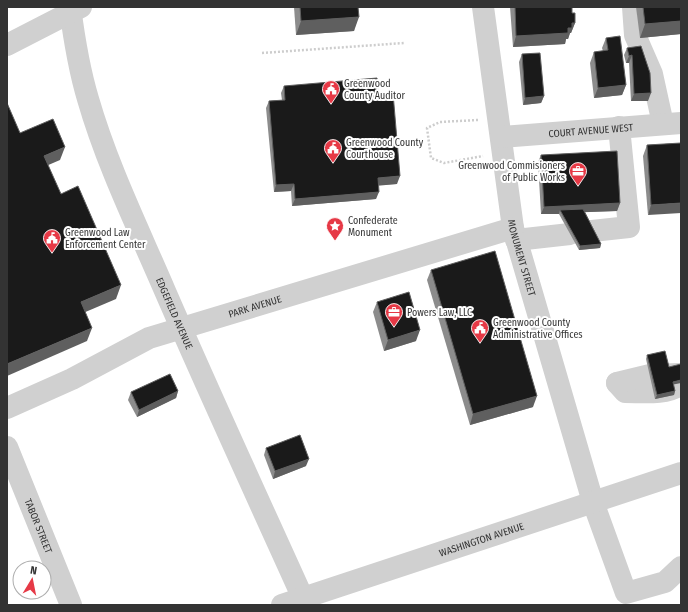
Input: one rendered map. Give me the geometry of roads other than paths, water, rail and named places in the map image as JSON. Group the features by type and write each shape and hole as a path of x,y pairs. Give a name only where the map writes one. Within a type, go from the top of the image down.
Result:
{"street":[{"name":"MONUMENT STREET","path":"483,7 514,234 593,502 626,593 665,582 681,567"},
{"path":"633,7 635,35 672,124"},
{"path":"7,45 74,9"},
{"name":"EDGEFIELD AVENUE","path":"74,9 77,55 87,98 112,170 304,602"},
{"name":"COURT AVENUE WEST","path":"501,137 672,124"},
{"path":"592,231 628,227 620,127"},
{"name":"PARK AVENUE","path":"7,408 72,379 149,338 181,328 514,234 570,234"},
{"path":"621,388 650,375 681,374"},
{"path":"621,388 621,386 632,386 651,382"},
{"path":"621,388 654,392 673,390 681,385"},
{"path":"621,388 654,396 673,392 681,388"},
{"name":"TABOR STREET","path":"7,447 71,605"},
{"name":"WASHINGTON AVENUE","path":"282,605 304,602 681,473"}],"place":[{"name":"Greenwood County Auditor","path":"331,104"},
{"name":"Greenwood County Courthouse","path":"333,163"},
{"name":"Greenwood Commisioners of Public Works","path":"578,186"},
{"name":"Confederate Monument","path":"335,241"},
{"name":"Greenwood Law Enforcement Center","path":"52,253"},
{"name":"Powers Law, LLC","path":"394,327"},
{"name":"Greenwood County Administrative Offices","path":"480,343"}]}
